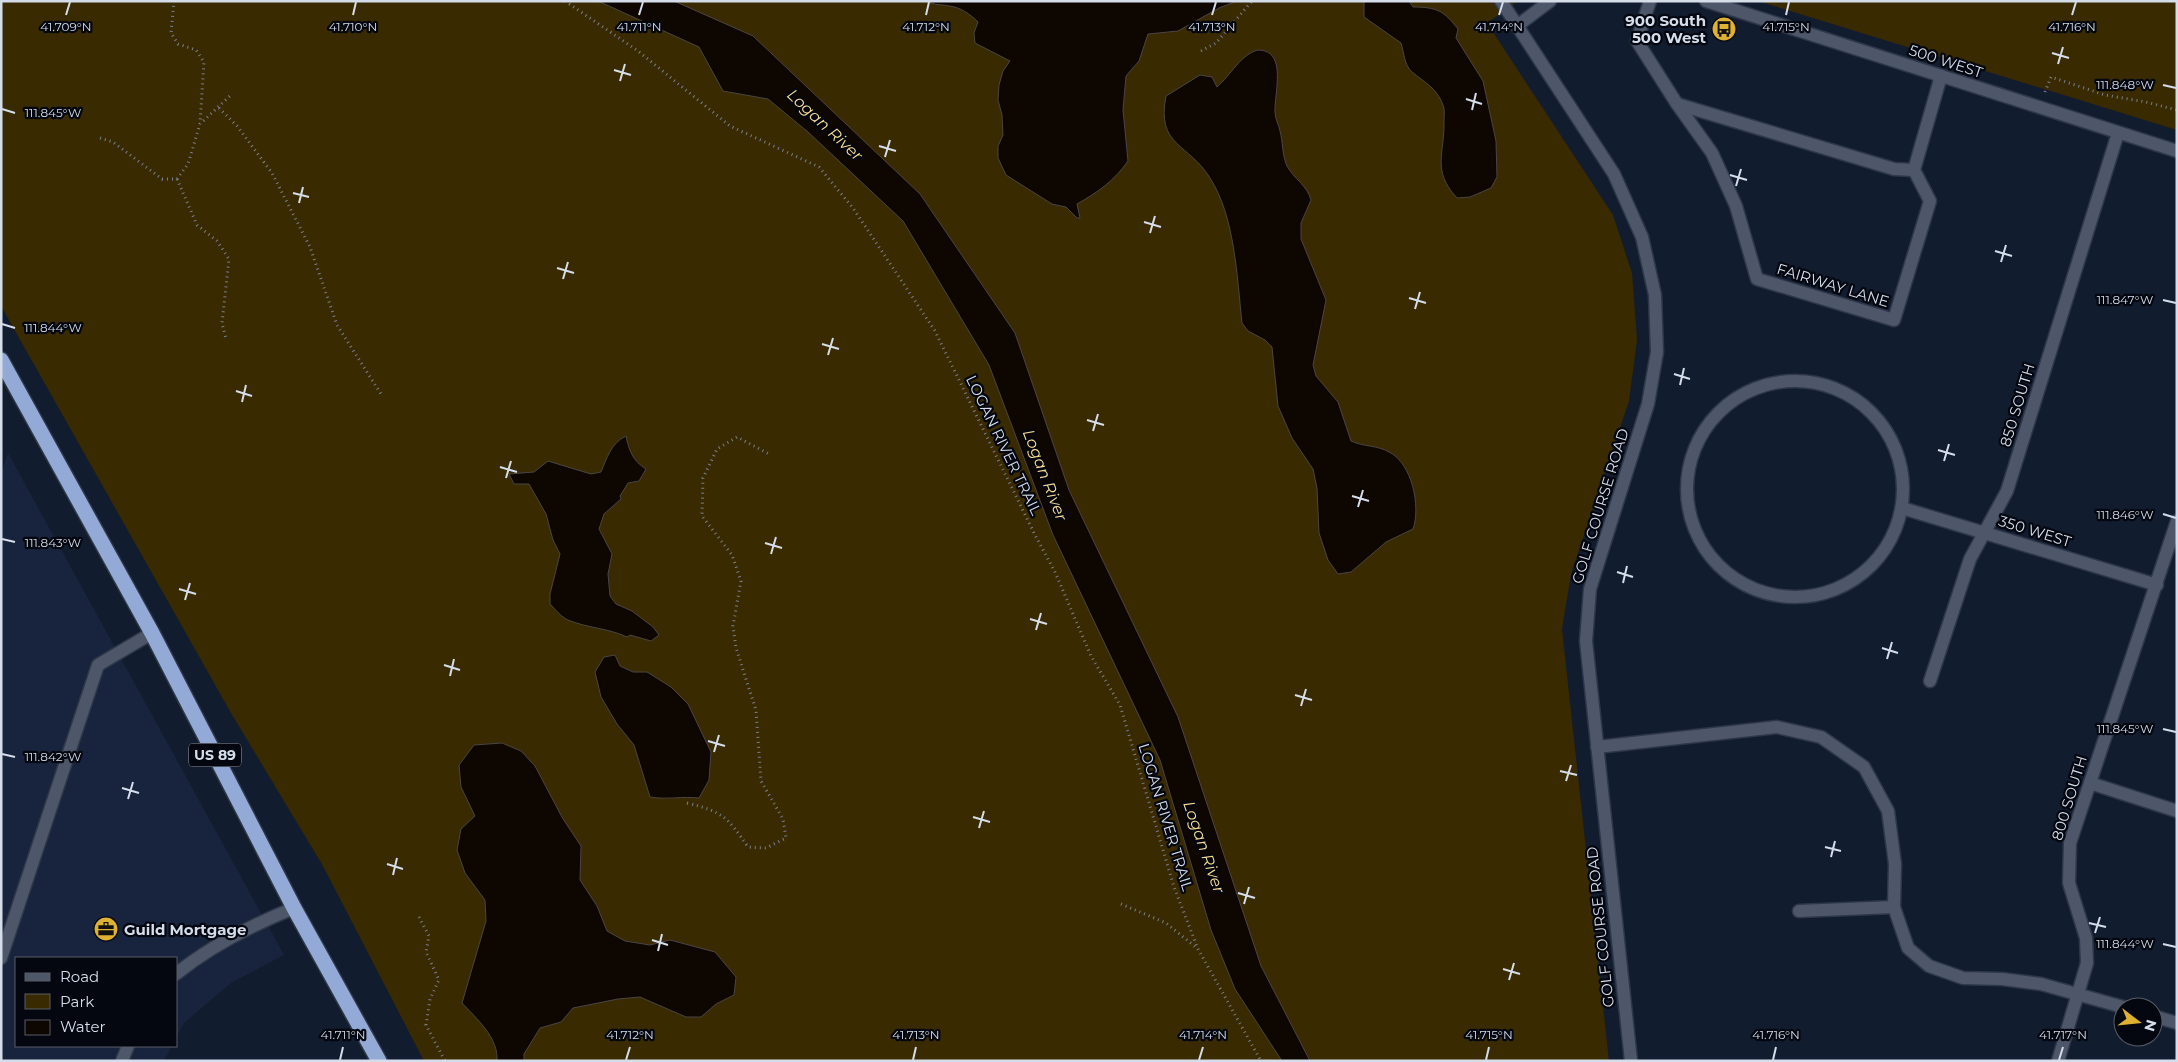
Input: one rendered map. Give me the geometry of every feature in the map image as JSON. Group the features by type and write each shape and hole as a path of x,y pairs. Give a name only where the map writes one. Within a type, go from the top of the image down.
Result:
{"highway":[{"name":"US 89","path":"1,360 152,633 294,908 379,1061"}],"street":[{"name":"GOLF COURSE ROAD","path":"1501,1 1614,174 1642,237 1655,295 1657,352 1648,404 1590,589 1586,641 1631,1061"},
{"path":"1517,26 1550,1"},
{"name":"FAIRWAY LANE","path":"1650,1 1637,41 1677,104 1712,153 1736,206 1758,279 1894,320 1930,201 1914,170"},
{"name":"500 WEST","path":"1706,1 2177,151"},
{"path":"1677,104 1894,169 1914,170 1941,76"},
{"name":"850 SOUTH","path":"1930,681 1970,559 2007,490 2118,133"},
{"path":"1790,379 1823,383 1853,396 1878,417 1895,444 1903,476 1902,508 1890,542 1868,570 1838,589 1804,598 1769,595 1736,581 1710,557 1692,526 1686,491 1691,456 1707,424 1730,401 1759,386 1790,379"},
{"name":"350 WEST","path":"1902,508 2157,585"},
{"name":"800 SOUTH","path":"2058,1061 2087,963 2086,938 2069,883 2070,843 2177,521"},
{"path":"1,958 98,665 152,633"},
{"path":"1597,747 1777,727 1821,737 1864,766 1888,811 1895,864 1894,907 1908,948 1929,966 1963,978 2002,978 2041,984 2113,1004"},
{"path":"2090,782 2177,811"},
{"path":"1799,910 1894,907"},
{"path":"178,972 202,954 259,922 294,908"},
{"path":"2163,1019 2177,1023"},
{"path":"122,1061 128,1047"}],"path":[{"path":"174,1 171,33 178,44 196,50 204,62 200,124 188,164 177,179"},
{"name":"LOGAN RIVER TRAIL","path":"565,1 638,50 730,126 819,167 854,208 935,331 1055,572 1091,656 1120,704 1174,887 1198,949 1261,1061"},
{"path":"1201,51 1216,43 1252,1"},
{"path":"2046,92 2051,77 2105,95 2146,102 2177,110"},
{"path":"200,124 232,94"},
{"path":"219,108 238,126 272,174 310,247 337,324 381,394"},
{"path":"100,138 113,142 162,179 177,179"},
{"path":"177,179 197,225 217,241 229,259 222,323 226,339"},
{"path":"687,803 712,809 729,820 748,847 766,848 786,838 784,819 761,782 756,710 736,648 733,626 741,581 732,555 702,516 703,478 717,449 737,437 769,454"},
{"path":"1121,904 1166,923 1198,949"},
{"path":"419,917 429,936 426,952 439,980 430,999 426,1025 445,1061"}],"shaded area":[{"path":"8,453 284,955 231,983 184,1023 178,1034 178,957 15,957 15,1047 171,1047 164,1061 1,1061 1,474"}],"green space":[{"path":"1,1 1518,1 1487,23 1613,215 1632,273 1637,340 1629,401 1571,574 1562,629 1609,1061 424,1061 323,866 231,713 1,306"},
{"path":"1758,1 2177,1 2177,130"}],"water":[{"name":"Logan River","path":"598,1 674,1 753,36 920,194 1015,333 1069,490 1178,717 1261,966 1310,1061 1282,1061 1235,989 1211,930 1160,760 1053,535 989,365 903,221 808,132 768,99 723,91 699,47"},
{"path":"928,1 1237,1 1219,8 1178,31 1148,34 1139,61 1126,76 1123,110 1128,161 1105,186 1077,204 1080,218 1077,218 1066,207 1052,204 1006,175 998,158 998,146 1003,135 1002,115 998,100 999,85 1003,71 1010,61 975,43 974,33 978,22 968,14 961,9"},
{"path":"1364,1 1409,1 1413,7 1439,11 1458,29 1456,38 1483,81 1496,141 1497,177 1491,188 1470,197 1457,198 1449,188 1444,179 1441,161 1444,107 1430,86 1409,69 1401,43 1364,17"},
{"path":"1258,50 1267,52 1273,57 1276,65 1275,115 1281,135 1284,157 1290,171 1307,190 1311,200 1301,223 1301,239 1326,300 1313,365 1316,376 1338,402 1351,441 1389,452 1404,466 1413,486 1416,509 1413,529 1386,542 1351,572 1338,574 1328,560 1319,533 1317,488 1313,469 1292,438 1278,406 1272,347 1265,340 1248,331 1242,323 1234,248 1225,211 1218,194 1202,167 1176,143 1166,125 1164,113 1166,96 1200,75 1212,77 1217,87 1241,60"},
{"path":"626,436 632,455 646,469 639,481 628,483 620,496 621,499 604,514 599,529 612,554 608,574 610,596 616,604 632,611 653,627 659,635 651,641 630,635 627,637 575,623 563,617 550,604 550,594 560,554 553,540 546,514 529,484 514,484 509,474 534,472 548,461 591,474 601,472 613,447"},
{"path":"615,655 620,666 633,672 647,672 671,687 688,704 711,752 709,780 699,798 650,797 634,745 617,724 601,697 595,672 604,657"},
{"path":"502,743 521,751 535,766 563,819 581,846 580,880 597,906 607,931 625,941 650,945 670,940 715,952 736,977 734,995 716,1004 701,1017 686,1017 640,997 618,999 573,1008 561,1022 540,1028 524,1054 524,1061 497,1061 494,1044 486,1029 462,1003 486,921 485,900 465,873 457,850 461,829 475,816 461,787 459,765 474,745"}],"place":[{"name":"900 South 500 West","path":"1724,29"},
{"name":"Guild Mortgage","path":"106,929"}]}
